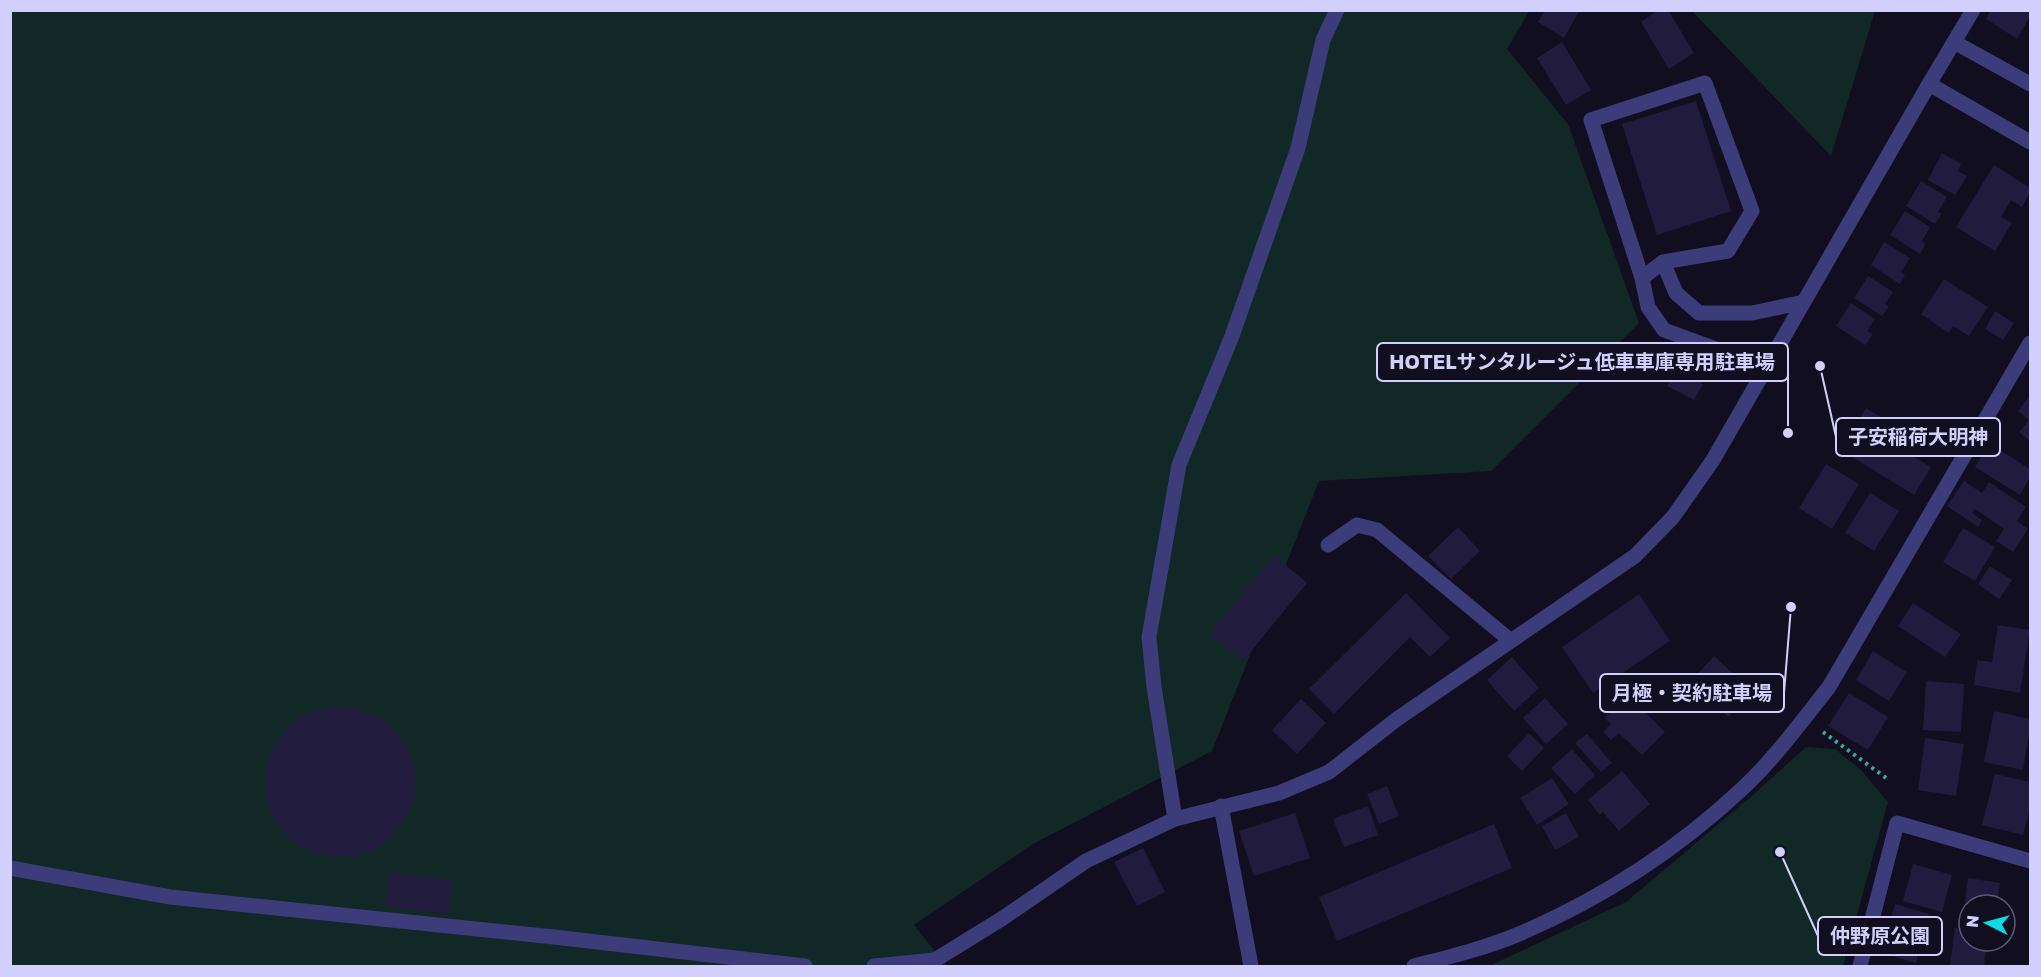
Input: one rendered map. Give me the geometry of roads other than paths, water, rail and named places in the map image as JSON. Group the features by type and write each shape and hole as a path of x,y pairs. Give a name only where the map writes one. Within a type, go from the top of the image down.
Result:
{"street":[{"path":"1176,819 1154,687 1149,637 1179,465 1232,336 1298,148 1323,40 1337,10"},
{"path":"874,966 935,960 1003,918 1086,861 1176,819 1279,793 1329,772 1397,719 1635,556 1672,516 1713,460 1973,10"},
{"path":"1954,42 2031,84"},
{"path":"1642,278 1663,262 1728,251 1752,211 1705,83 1591,120 1642,278 1648,308 1664,330 1727,352 1773,356"},
{"path":"1929,84 2031,142"},
{"path":"1663,262 1676,293 1699,313 1752,313 1804,302"},
{"path":"1414,966 1518,934 1611,888 1685,837 1744,787 1793,733 1829,687 2031,343"},
{"path":"1328,545 1357,525 1377,530 1511,641"},
{"path":"1221,806 1251,966"},
{"path":"1860,966 1898,823 2031,861"},
{"path":"10,868 170,897 805,966"}],"place":[{"name":"子安稲荷大明神","path":"1820,366"},
{"name":"HOTELサンタルージュ低車車庫専用駐車場","path":"1788,433"},
{"name":"月極・契約駐車場","path":"1791,607"},
{"name":"仲野原公園","path":"1780,852"}]}
